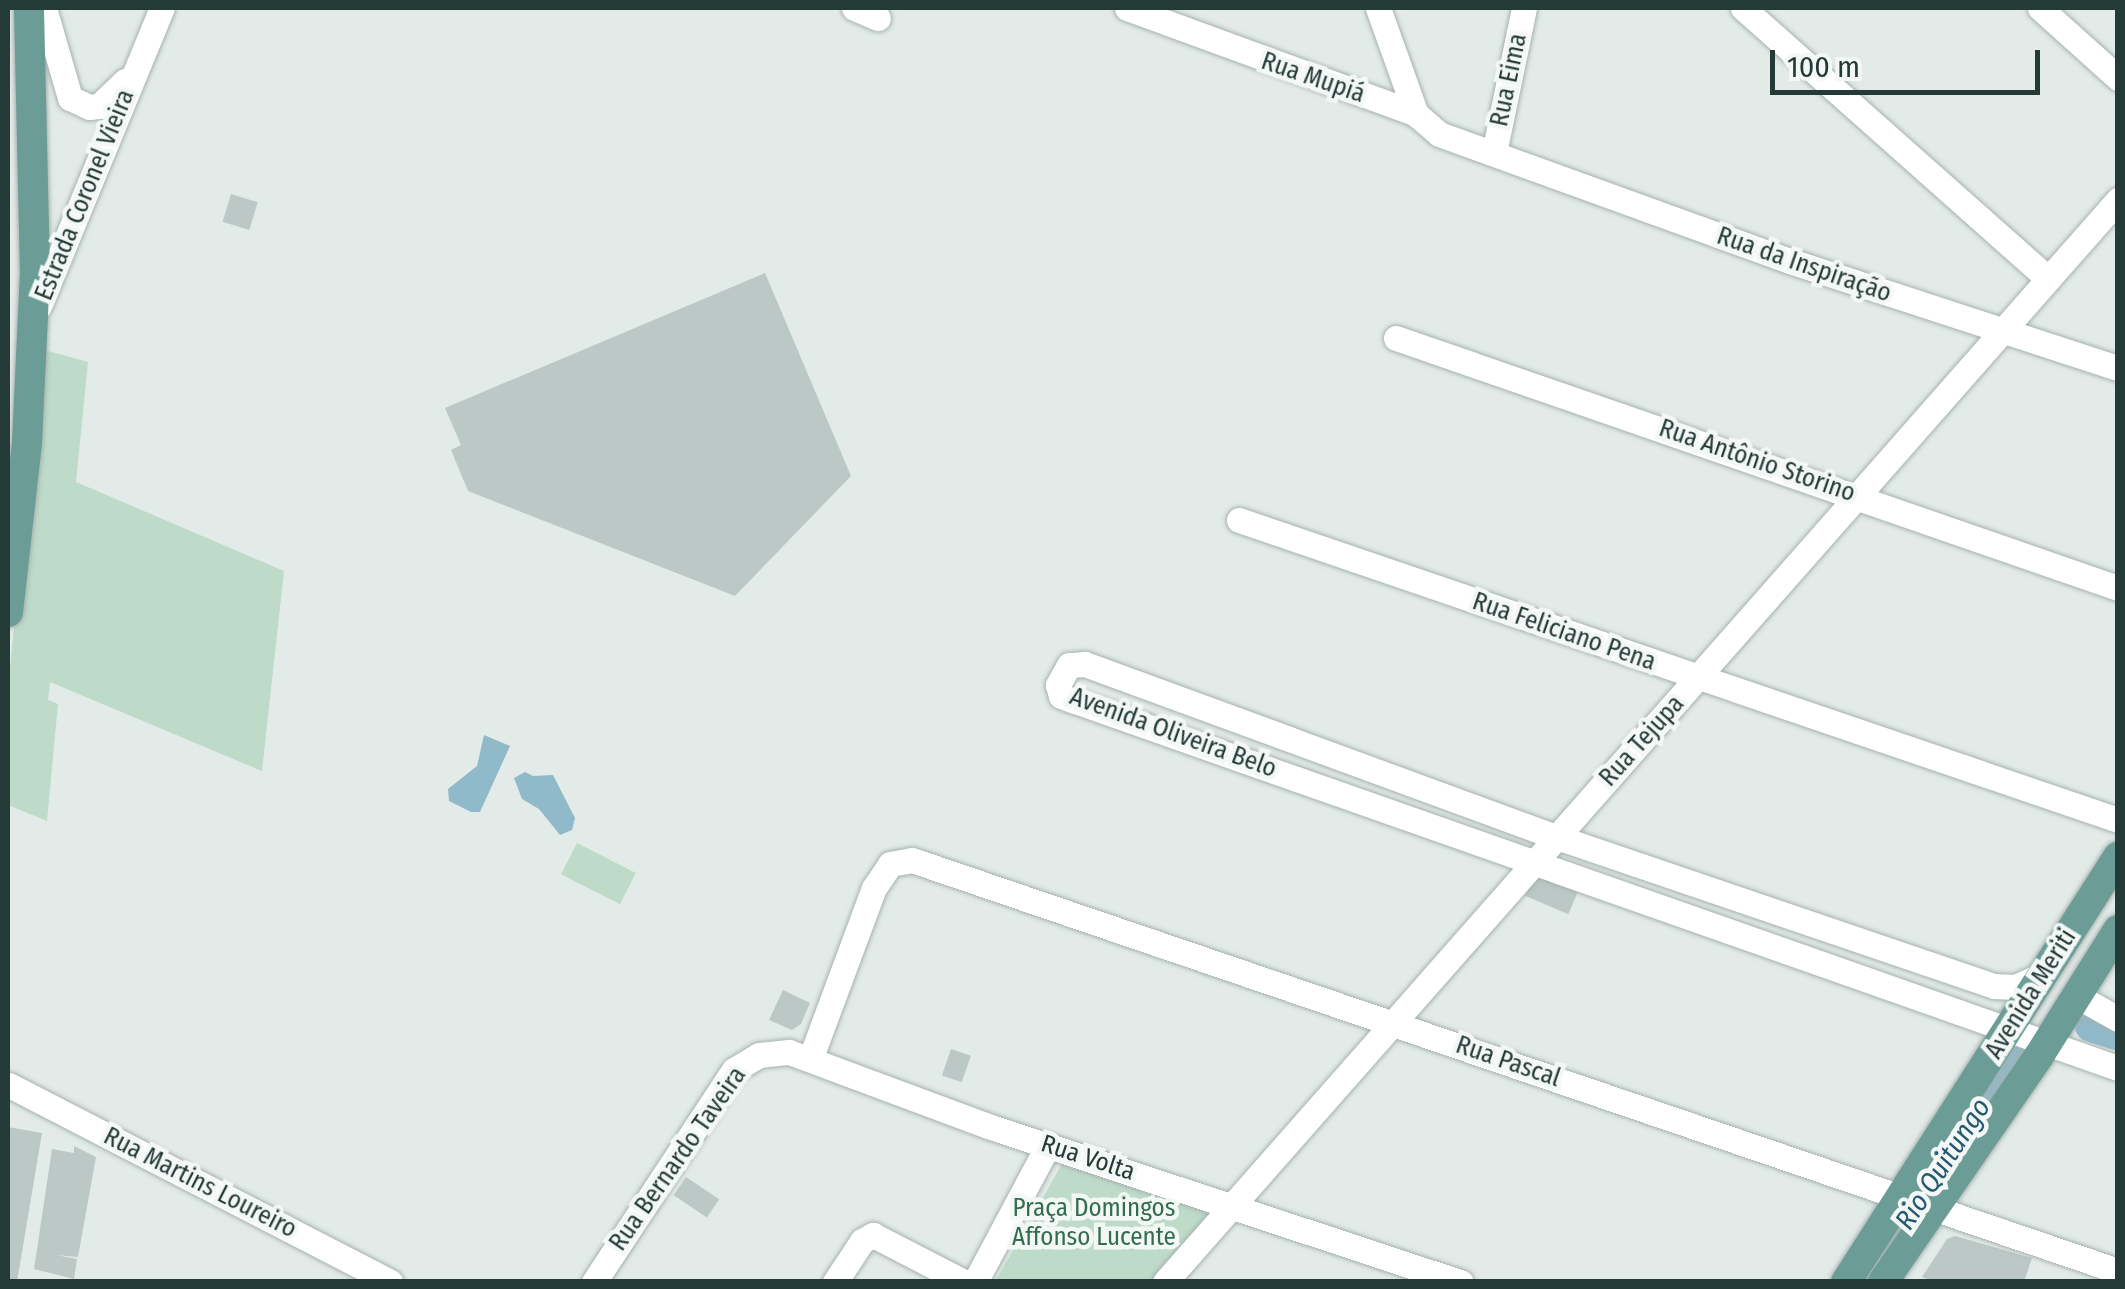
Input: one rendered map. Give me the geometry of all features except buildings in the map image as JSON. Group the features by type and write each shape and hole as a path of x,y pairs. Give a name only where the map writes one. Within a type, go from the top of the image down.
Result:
{"main road":[{"path":"8,612 33,325 36,216 29,8"},
{"name":"Avenida Meriti","path":"1883,1282 1918,1203 2010,1029 2118,857"},
{"name":"Avenida Meriti","path":"1846,1282 1918,1203 2047,1043 2118,930"}],"street":[{"name":"Estrada Coronel Vieira","path":"44,8 64,88 78,104 89,108 106,101 137,65"},
{"name":"Estrada Coronel Vieira","path":"33,325 162,8"},
{"name":"Rua Mupiá","path":"1128,8 1416,114 1439,134 1494,153"},
{"path":"1378,8 1416,114"},
{"name":"Rua Eima","path":"1494,153 1524,8"},
{"path":"1743,8 2047,278"},
{"path":"2040,8 2118,78"},
{"name":"Rua da Inspiração","path":"1494,153 1999,332 2118,368"},
{"name":"Rua Tejupa","path":"1165,1282 2118,200"},
{"name":"Rua Antônio Storino","path":"1396,338 2118,588"},
{"name":"Rua Feliciano Pena","path":"1239,520 2118,820"},
{"name":"Avenida Oliveira Belo","path":"2042,975 2015,987 1994,986 1556,837 1086,664 1069,665 1058,685 1061,696 2118,1068"},
{"name":"Rua Pascal","path":"811,1057 883,873 897,861 930,866 2118,1271"},
{"path":"2077,996 2095,1010 2118,1018"},
{"name":"Rua Volta","path":"772,1053 811,1057 1048,1145 1461,1282"},
{"name":"Rua Bernardo Taveira","path":"594,1282 734,1070 746,1060 772,1053"},
{"name":"Rua Martins Loureiro","path":"8,1085 390,1282"},
{"path":"975,1282 1048,1145"},
{"path":"835,1282 862,1241 873,1235 964,1282"}],"green space":[{"path":"41,349 88,362 76,482 284,571 262,771 50,682 48,700 58,704 47,821 8,805 8,689"},
{"path":"577,843 636,873 620,904 561,874"},
{"name":"Praça Domingos Affonso Lucente","path":"1067,1155 1214,1204 1216,1220 1157,1281 995,1282"}],"water":[{"path":"484,735 510,746 480,812 471,812 449,801 448,789 477,766"},
{"path":"525,772 533,776 553,775 575,818 572,830 560,835 539,809 522,799 514,778"}],"waterway":[{"name":"Rio Quitungo","path":"2091,1026 2118,1035"},
{"name":"Rio Quitungo","path":"1867,1282 2019,1046"}]}
